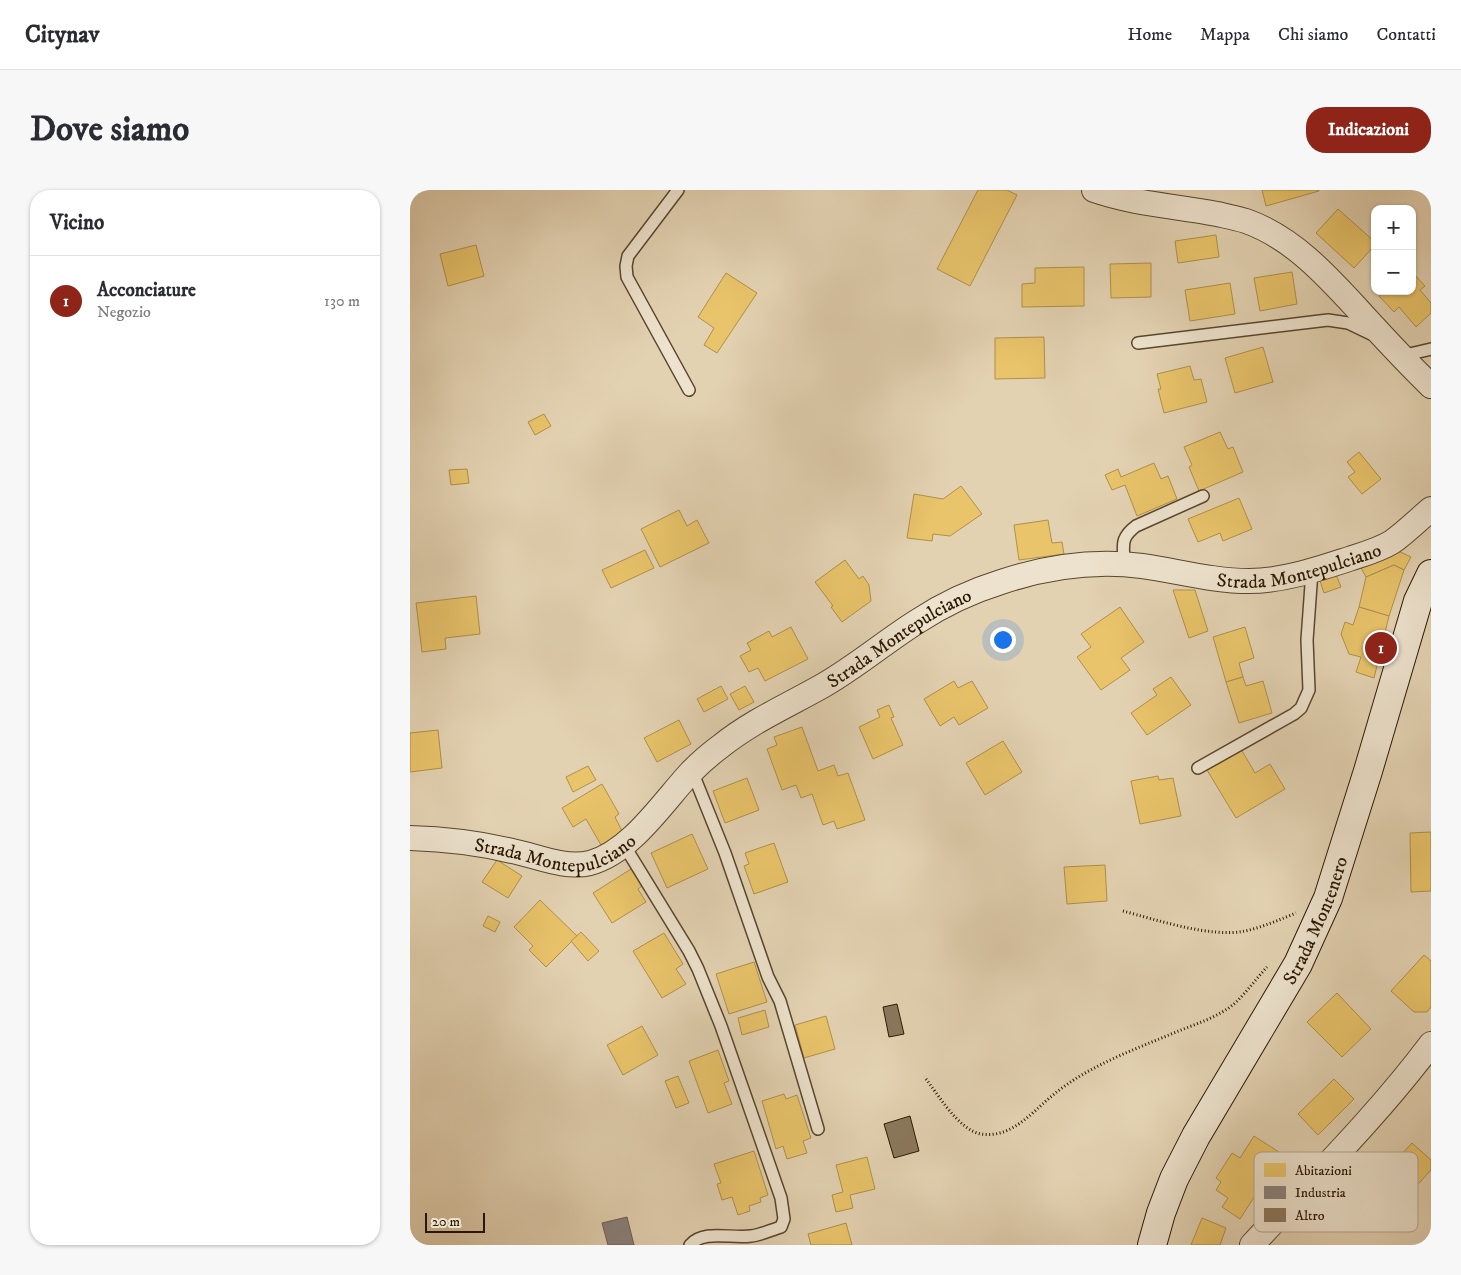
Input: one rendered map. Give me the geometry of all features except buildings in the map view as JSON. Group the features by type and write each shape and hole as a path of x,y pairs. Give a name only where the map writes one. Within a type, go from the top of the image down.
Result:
{"main road":[{"name":"Strada Montenero","path":"1152,1245 1161,1213 1174,1179 1196,1136 1298,964 1328,898 1368,771 1418,600 1431,574"}],"street":[{"path":"1094,190 1147,203 1244,220 1266,229 1318,266 1431,386"},
{"name":"Strada Montepulciano","path":"410,838 470,843 512,851 549,861 575,864 590,863 607,856 624,845 654,815 692,771 721,746 758,720 826,684 919,620 964,596 999,582 1032,573 1068,566 1103,564 1140,566 1226,580 1252,581 1274,579 1312,571 1390,543 1431,509"},
{"path":"1339,1152 1412,1070 1431,1044"},
{"path":"1252,1245 1264,1232"}],"lane":[{"path":"678,190 628,256 626,266 627,277 689,390"},
{"path":"1138,343 1328,320 1348,323 1395,349 1431,349"},
{"path":"1124,565 1124,540 1128,532 1136,526 1203,496"},
{"path":"1198,768 1294,714 1301,708 1309,690 1310,682 1307,640 1312,571"},
{"path":"692,771 725,853 768,977 780,1001 818,1128"},
{"path":"624,845 698,969 781,1198 784,1218 781,1227 751,1236 704,1237 696,1239 690,1245"}],"path":[{"path":"1123,911 1219,933 1244,931 1272,923 1328,898"},
{"path":"926,1079 958,1121 970,1130 980,1134 1008,1131 1023,1121 1056,1092 1081,1075 1107,1061 1214,1016 1234,1004 1268,965"}],"place":[{"name":"Acconciature","path":"1381,648"}]}
